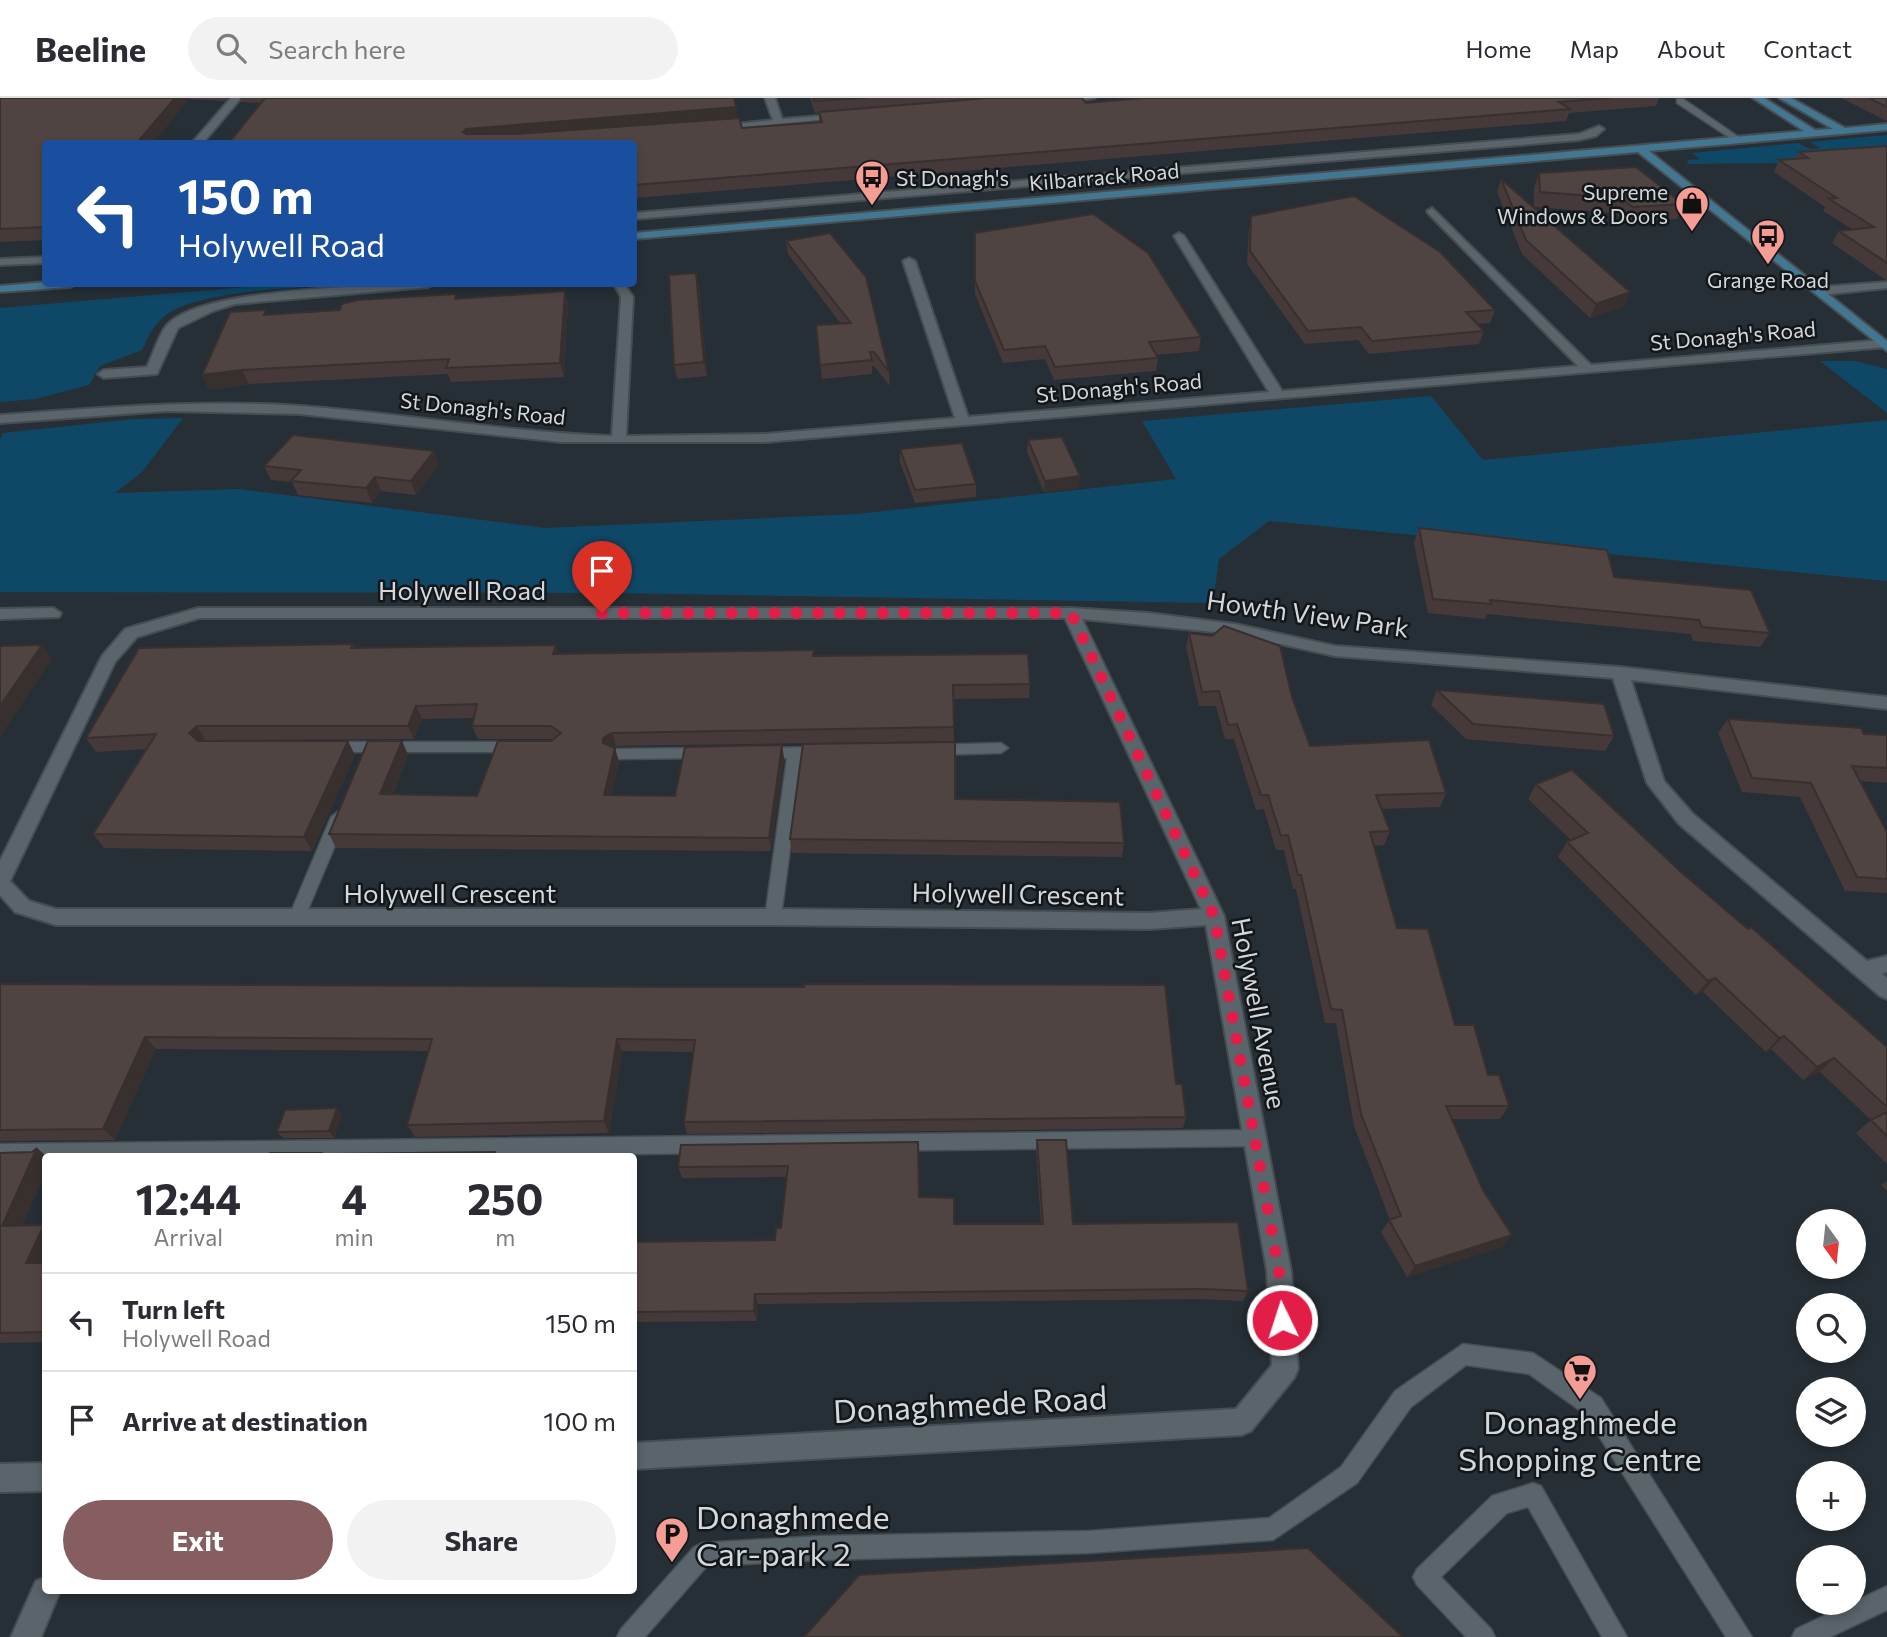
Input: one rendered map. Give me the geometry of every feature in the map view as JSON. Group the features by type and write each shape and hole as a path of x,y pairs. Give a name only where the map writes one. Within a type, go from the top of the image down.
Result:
{"main road":[{"path":"1758,98 1813,133"},
{"path":"1784,98 1844,131"},
{"name":"Kilbarrack Road","path":"637,236 1887,127"},
{"path":"1641,149 1820,290 1885,345"},
{"path":"0,289 42,286"}],"street":[{"path":"199,140 236,98"},
{"path":"770,98 778,122"},
{"path":"1046,102 1090,98"},
{"path":"709,127 858,116"},
{"name":"Kilbarrack Road","path":"637,216 1578,137 1593,134 1600,129"},
{"path":"1431,150 1451,166"},
{"path":"1432,211 1587,368"},
{"path":"1179,236 1278,395"},
{"path":"0,262 42,260"},
{"path":"909,261 963,422"},
{"path":"1820,290 1887,285"},
{"path":"104,374 152,371 173,326 209,308 234,301 394,287"},
{"path":"619,440 626,297 621,287"},
{"name":"St Donagh's Road","path":"0,419 154,407 300,410 562,438 765,438 1885,345"},
{"path":"0,614 53,613"},
{"name":"Holywell Road","path":"148,626 198,613 1071,613"},
{"name":"Howth View Park","path":"1071,613 1148,618 1235,629 1335,651 1620,673 1887,703"},
{"name":"Holywell Avenue","path":"1071,613 1214,916 1279,1271 1285,1369"},
{"name":"Holywell Crescent","path":"148,626 131,633 108,660 70,741 30,815 0,882 22,907 56,917 296,919 773,917 1149,921 1214,916"},
{"path":"1620,673 1656,783 1686,819 1887,990"},
{"path":"1865,970 1887,964"},
{"name":"Donaghmede Road","path":"637,1456 1242,1422 1285,1369"},
{"path":"0,1478 42,1477"},
{"path":"26,1637 45,1594"}],"lane":[{"path":"1680,101 1739,140"},
{"path":"314,747 366,754 529,747"},
{"path":"919,750 1001,748"},
{"path":"773,917 795,752"},
{"path":"616,754 836,752"},
{"path":"296,919 348,796"},
{"path":"0,1153 1255,1138"},
{"path":"629,1637 702,1555 820,1548 1089,1542 1273,1529 1349,1475 1403,1399 1463,1354 1532,1364 1593,1406 1740,1637"},
{"path":"1483,1637 1425,1577 1500,1504 1534,1494 1615,1637"},
{"path":"1804,1637 1887,1598"}],"shaded area":[{"path":"1887,135 1887,156 1780,163 1687,164 1688,160 1700,159 1692,153 1798,143 1810,149 1820,148 1810,142"},
{"path":"248,287 315,287 235,294 184,306 158,322 142,350 100,366 89,385 35,399 0,402 0,308"},
{"path":"1820,361 1855,361 1887,369 1887,413"},
{"path":"1431,396 1483,460 1887,420 1887,581 1269,521 1219,559 1213,603 615,593 0,592 0,440 3,433 134,419 183,418 142,472 115,493 239,489 545,528 857,514 1176,479 1142,421"}],"building":[{"path":"0,98 175,98 139,140 42,140 42,227 0,229"},
{"path":"265,98 734,98 736,107 466,129 463,132 517,134 739,118 742,128 822,122 819,112 987,98 1082,98 1086,103 1143,98 1610,98 1559,102 1570,109 637,185 637,140 231,140"},
{"path":"813,98 866,98 815,101"},
{"path":"1869,98 1887,98 1887,107"},
{"path":"1887,146 1887,263 1839,231 1874,227 1829,199 1837,198 1779,160 1808,158 1799,152"},
{"path":"1636,167 1683,204 1633,207 1621,198 1540,192 1539,173"},
{"path":"1501,179 1630,292 1596,304 1526,240"},
{"path":"1354,196 1440,252 1495,310 1466,312 1484,331 1372,341 1361,327 1308,331 1250,251 1251,216"},
{"path":"1093,214 1148,253 1201,337 1149,342 1158,358 1055,367 1045,346 1004,350 975,281 975,233"},
{"path":"830,233 866,277 889,372 874,352 870,352 872,360 820,365 816,325 851,323 786,241"},
{"path":"696,273 704,362 674,365 669,275"},
{"path":"565,291 560,363 446,368 449,359 242,370 202,375 230,312 266,310 264,315 340,310 342,304 358,300 456,294 455,299"},
{"path":"293,435 434,451 411,481 375,477 366,488 291,481 301,470 264,466"},
{"path":"1062,437 1080,476 1045,481 1028,440"},
{"path":"962,443 976,484 915,490 900,449"},
{"path":"1419,528 1607,550 1614,577 1751,590 1770,633 1702,627 1699,620 1490,600 1491,604 1433,599"},
{"path":"1224,626 1280,646 1292,697 1310,746 1429,740 1446,793 1376,795 1390,831 1370,832 1397,928 1428,929 1455,1025 1474,1025 1488,1075 1499,1075 1509,1106 1446,1106 1483,1190 1512,1235 1415,1266 1389,1220 1401,1216 1361,1114 1342,1010 1331,1009 1301,875 1298,875 1288,835 1281,836 1268,795 1261,795 1237,724 1228,725 1219,691 1202,692 1189,633 1212,636"},
{"path":"353,644 351,648 556,645 553,654 814,650 813,656 1028,654 1030,684 953,685 954,727 612,733 603,738 603,743 615,748 604,795 675,796 685,747 782,745 769,838 329,834 368,741 402,741 380,794 477,796 498,741 551,741 561,733 551,726 472,726 477,704 416,706 408,726 197,726 189,733 198,741 348,741 304,837 93,834 156,734 86,738 139,648"},
{"path":"42,645 0,706 0,646"},
{"path":"1437,690 1604,704 1614,736 1473,724"},
{"path":"1728,719 1861,728 1864,734 1887,735 1887,768 1852,766 1887,832 1887,879 1857,877 1811,783 1752,778"},
{"path":"955,742 955,799 1120,802 1124,843 790,839 803,744"},
{"path":"1572,770 1681,872 1748,929 1751,927 1887,1047 1887,1107 1834,1058 1817,1067 1784,1036 1779,1038 1715,978 1708,981 1567,842 1588,833 1536,784"},
{"path":"0,984 705,987 804,987 804,984 1165,985 1176,1084 1182,1084 1186,1117 684,1122 695,1040 617,1039 604,1121 407,1125 432,1039 145,1037 103,1129 0,1130"},
{"path":"337,1108 329,1131 277,1132 285,1110"},
{"path":"1887,1112 1887,1136 1871,1120"},
{"path":"1037,1140 1066,1140 1073,1224 1238,1222 1248,1291 1201,1289 755,1294 754,1311 637,1312 637,1242 775,1240 776,1228 781,1228 788,1166 678,1167 681,1145 918,1142 919,1197 954,1198 954,1224 1043,1224"},
{"path":"37,1148 2,1226 42,1225 26,1263 42,1263 42,1332 0,1333 0,1153 32,1152"},
{"path":"495,1152 495,1153 412,1153"},
{"path":"1308,1548 1403,1637 804,1637 859,1575"}],"place":[{"name":"St Donagh's","path":"872,207"},
{"name":"Supreme Windows & Doors","path":"1692,233"},
{"name":"Grange Road","path":"1768,266"},
{"name":"Donaghmede Shopping Centre","path":"1580,1401"},
{"name":"Donaghmede Car-park 2","path":"672,1564"}],"route":[{"path":"602,613 1071,613 1197,875 1214,916 1279,1271 1282,1320"}]}
